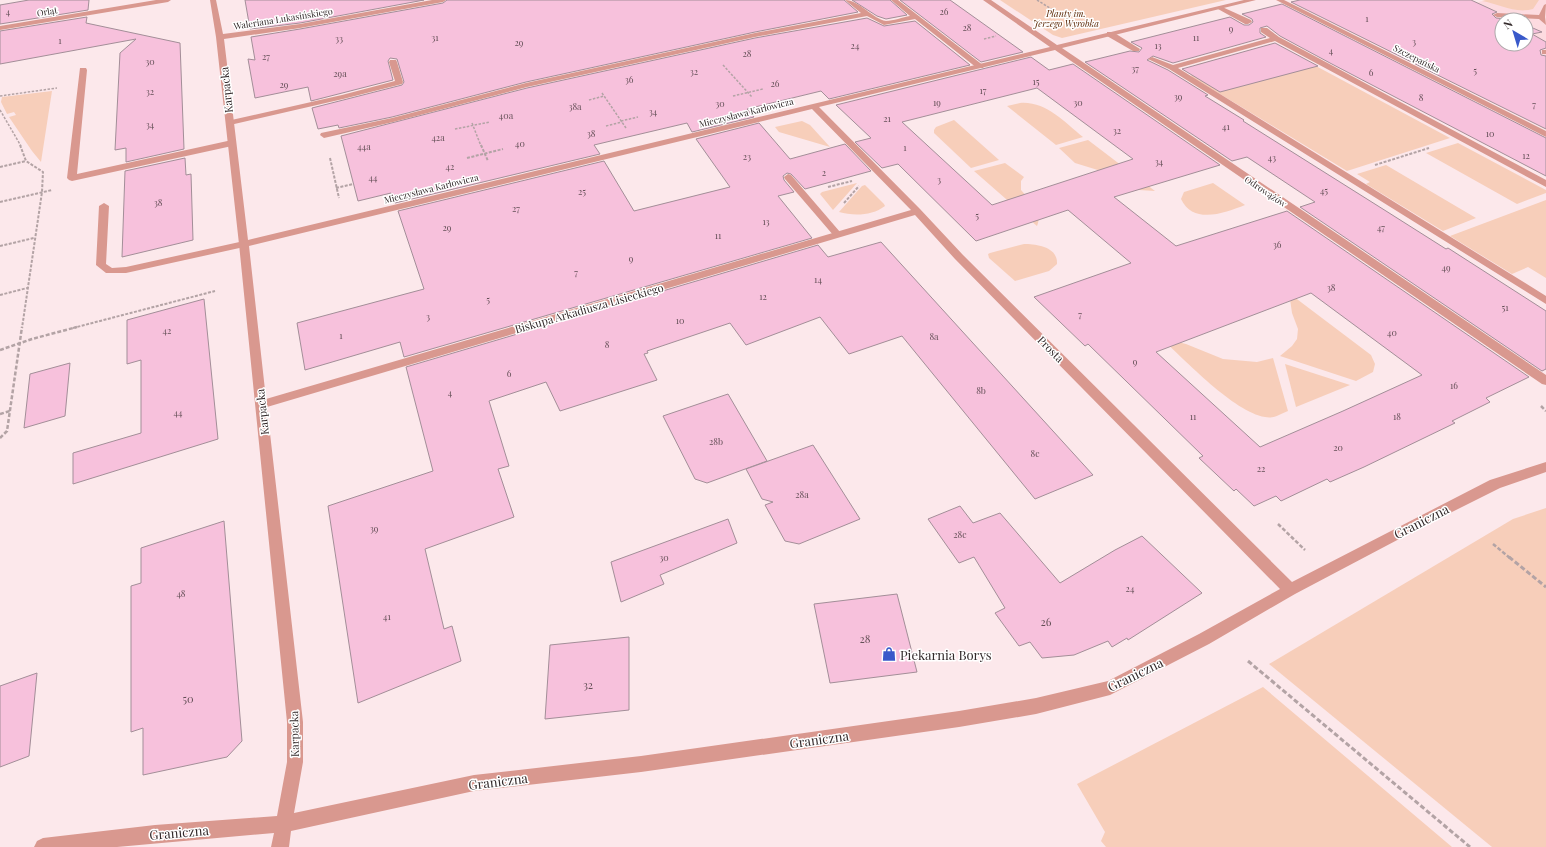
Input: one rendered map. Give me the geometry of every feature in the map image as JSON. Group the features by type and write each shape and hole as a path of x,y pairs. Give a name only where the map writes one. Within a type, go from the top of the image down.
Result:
{"street":[{"name":"Orląt","path":"0,28 168,0"},
{"name":"Karpacka","path":"213,0 220,37 244,244 295,722 295,762 280,847"},
{"name":"Waleriana Łukasińskiego","path":"220,37 300,26 443,0"},
{"path":"848,0 884,23 916,16"},
{"path":"894,0 980,66"},
{"name":"Odrowążów","path":"986,0 1546,381"},
{"name":"Mieczysława Karłowicza","path":"104,206 101,265 110,270 126,270 244,244 1253,0"},
{"name":"Szczepańska","path":"1279,0 1546,134"},
{"path":"1541,17 1546,6"},
{"path":"1220,8 1248,22"},
{"path":"324,135 393,120 462,101 588,72 706,46 868,14"},
{"path":"1534,17 1541,17 1546,23"},
{"path":"1264,30 1276,40 1546,184"},
{"path":"1110,34 1136,49"},
{"path":"1172,67 1276,40"},
{"path":"1152,59 1172,67 1546,301"},
{"path":"230,123 343,97 399,82 393,62"},
{"path":"83,70 72,178 232,143"},
{"name":"Prosta","path":"813,106 917,211 959,256 1290,590"},
{"path":"788,177 837,234"},
{"name":"Biskupa Arkadiusza Lisieckiego","path":"261,405 917,211"},
{"name":"Graniczna","path":"43,847 155,834 284,824 474,783 641,764 960,719 1043,704 1110,688 1204,639 1290,590 1415,524 1495,484 1546,467"}],"path":[{"path":"1036,0 1073,23"},
{"path":"706,46 752,98"},
{"path":"588,72 629,133"},
{"path":"0,96 82,84"},
{"path":"733,96 763,89"},
{"path":"589,100 604,96"},
{"path":"462,101 490,166"},
{"path":"0,110 20,144 26,162 43,172 42,192 34,238 7,431 0,438"},
{"path":"606,126 638,117"},
{"path":"455,130 490,122"},
{"path":"324,135 339,202"},
{"path":"1344,176 1461,139"},
{"path":"467,158 503,149"},
{"path":"0,167 26,162"},
{"path":"336,188 354,184"},
{"path":"843,204 860,185 864,184"},
{"path":"0,246 34,238"},
{"path":"0,295 27,288"},
{"path":"0,350 32,339 215,291"},
{"path":"1541,405 1546,411"},
{"path":"0,414 10,411"},
{"path":"1278,524 1305,550"},
{"path":"1493,544 1546,587"},
{"path":"1248,661 1470,847"}],"shaded area":[{"path":"1486,0 1546,0 1546,60 1534,50 1534,34 1541,32 1534,29 1534,12 1494,12 1494,18 1454,9"}],"green space":[{"name":"Planty im. Jerzego Wyrobka","path":"1000,0 1226,0 1062,38 1053,35"},
{"path":"1539,0 1533,9 1520,10 1482,1"},
{"path":"1267,47 1288,51 1450,138 1347,171 1192,77 1189,71 1198,64"},
{"path":"52,91 41,162 9,117 16,115 14,112 7,114 1,102 2,97"},
{"path":"1020,103 1038,105 1046,109 1062,119 1083,137 1056,145 1007,106"},
{"path":"954,120 999,160 971,168 934,133 936,127"},
{"path":"802,121 810,125 830,147 779,132 775,127"},
{"path":"1088,140 1155,191 1139,190 1101,171 1075,163 1059,148"},
{"path":"1458,143 1546,190 1546,193 1517,204 1426,153"},
{"path":"1005,163 1024,177 1021,181 1021,190 1037,211 1037,226 974,171"},
{"path":"1386,165 1476,218 1443,231 1366,184 1370,182 1357,174"},
{"path":"857,183 833,210 820,194 822,192"},
{"path":"1213,183 1245,205 1210,215 1193,212 1186,207 1181,199 1184,192"},
{"path":"865,185 885,206 874,212 862,214 839,212 862,186"},
{"path":"1546,200 1546,278 1528,267 1512,274 1450,236"},
{"path":"1024,244 1040,246 1050,250 1056,258 1057,264 1049,271 1015,281 989,258 988,254 990,253"},
{"path":"1224,244 1371,355 1375,364 1373,372 1356,381 1280,356 1292,346 1297,339 1298,329 1292,313 1290,299"},
{"path":"1161,338 1186,344 1223,359 1257,362 1273,358 1288,411 1277,416 1265,417 1239,406 1210,384"},
{"path":"1285,364 1350,385 1296,407"},
{"path":"1546,508 1546,847 1492,847 1269,664 1513,519"},
{"path":"1263,687 1452,847 1106,847 1101,841 1105,832 1077,784"}],"building":[{"path":"29,0 89,0 88,10 0,24 0,5"},
{"path":"245,0 424,0 300,23 250,29"},
{"path":"447,0 844,0 858,12 755,32 526,82 392,117 339,128 338,125 318,129 312,108 402,85 404,82 397,59 390,58 388,61 393,80 311,101 308,87 255,98 248,59 255,60 251,37 443,3"},
{"path":"852,0 890,0 907,15 886,19 877,16"},
{"path":"900,0 950,0 1023,52 981,62"},
{"path":"1300,0 1471,0 1497,12 1492,14 1494,16 1494,52 1534,52 1534,35 1546,42 1546,48 1540,50 1541,55 1546,56 1546,129 1291,2"},
{"path":"1282,4 1546,138 1546,176 1330,63 1280,36 1267,26 1260,28 1260,33 1266,37 1173,63 1153,56 1147,60 1168,70 1208,95 1205,96 1546,311 1546,369 1542,371 1300,207 1315,202 1247,157 1232,161 1085,62 1130,51 1139,52 1142,48 1131,42 1230,17 1244,25 1249,25 1253,22 1252,19 1242,14"},
{"path":"87,17 86,23 180,43 184,149 126,162 126,148 115,150 120,53 136,39 0,64 0,31"},
{"path":"867,18 884,26 915,21 970,65 829,99 821,91 747,109 754,117 692,132 687,123 594,145 600,154 395,203 391,193 358,201 341,136 527,88 755,38"},
{"path":"1534,28 1542,32 1534,34"},
{"path":"1275,43 1318,66 1220,92 1182,69"},
{"path":"1031,57 1049,70 1073,64 1220,165 1114,197 1176,246 1287,211 1529,377 1486,398 1490,402 1452,421 1455,423 1364,467 1330,482 1327,479 1281,501 1276,496 1254,506 1236,489 1234,491 1199,458 1203,456 1088,344 1085,346 1034,297 1131,263 1068,210 976,241 898,164 882,168 855,142 871,138 836,105","holes":["1037,88 1133,159 992,205 902,122","1311,293 1422,375 1260,447 1156,352"]},
{"path":"759,123 790,159 845,144 871,171 805,189 791,174 787,173 783,176 784,180 794,192 778,196 812,238 404,357 400,342 305,370 297,323 424,289 398,211 604,161 634,211 730,187 696,139"},
{"path":"185,158 186,175 191,174 193,240 122,257 125,171"},
{"path":"881,242 1093,475 1035,499 902,336 849,354 820,317 746,345 730,323 647,351 648,353 644,354 657,380 560,411 546,382 489,401 509,466 498,469 514,517 425,549 444,629 452,626 461,661 358,703 328,506 433,471 406,367 818,245 828,257"},
{"path":"204,299 218,439 73,484 73,453 141,433 141,360 127,364 127,320"},
{"path":"70,363 65,416 24,428 30,374"},
{"path":"728,394 767,461 707,483 695,479 663,416"},
{"path":"813,445 860,519 799,544 785,541 765,505 773,502 762,499 746,469"},
{"path":"960,506 973,523 1000,513 1060,583 1115,550 1142,536 1202,593 1128,640 1127,638 1112,647 1108,641 1074,655 1042,658 1030,642 1019,646 995,613 1005,608 974,557 959,563 928,519"},
{"path":"728,519 737,543 660,575 664,584 621,602 611,562"},
{"path":"224,521 242,741 227,757 143,775 143,728 131,732 131,586 141,583 141,548"},
{"path":"897,594 917,672 830,683 814,604"},
{"path":"629,637 629,710 545,719 550,645"},
{"path":"37,673 29,756 0,767 0,686"}],"place":[{"name":"Piekarnia Borys","path":"889,654"}]}
